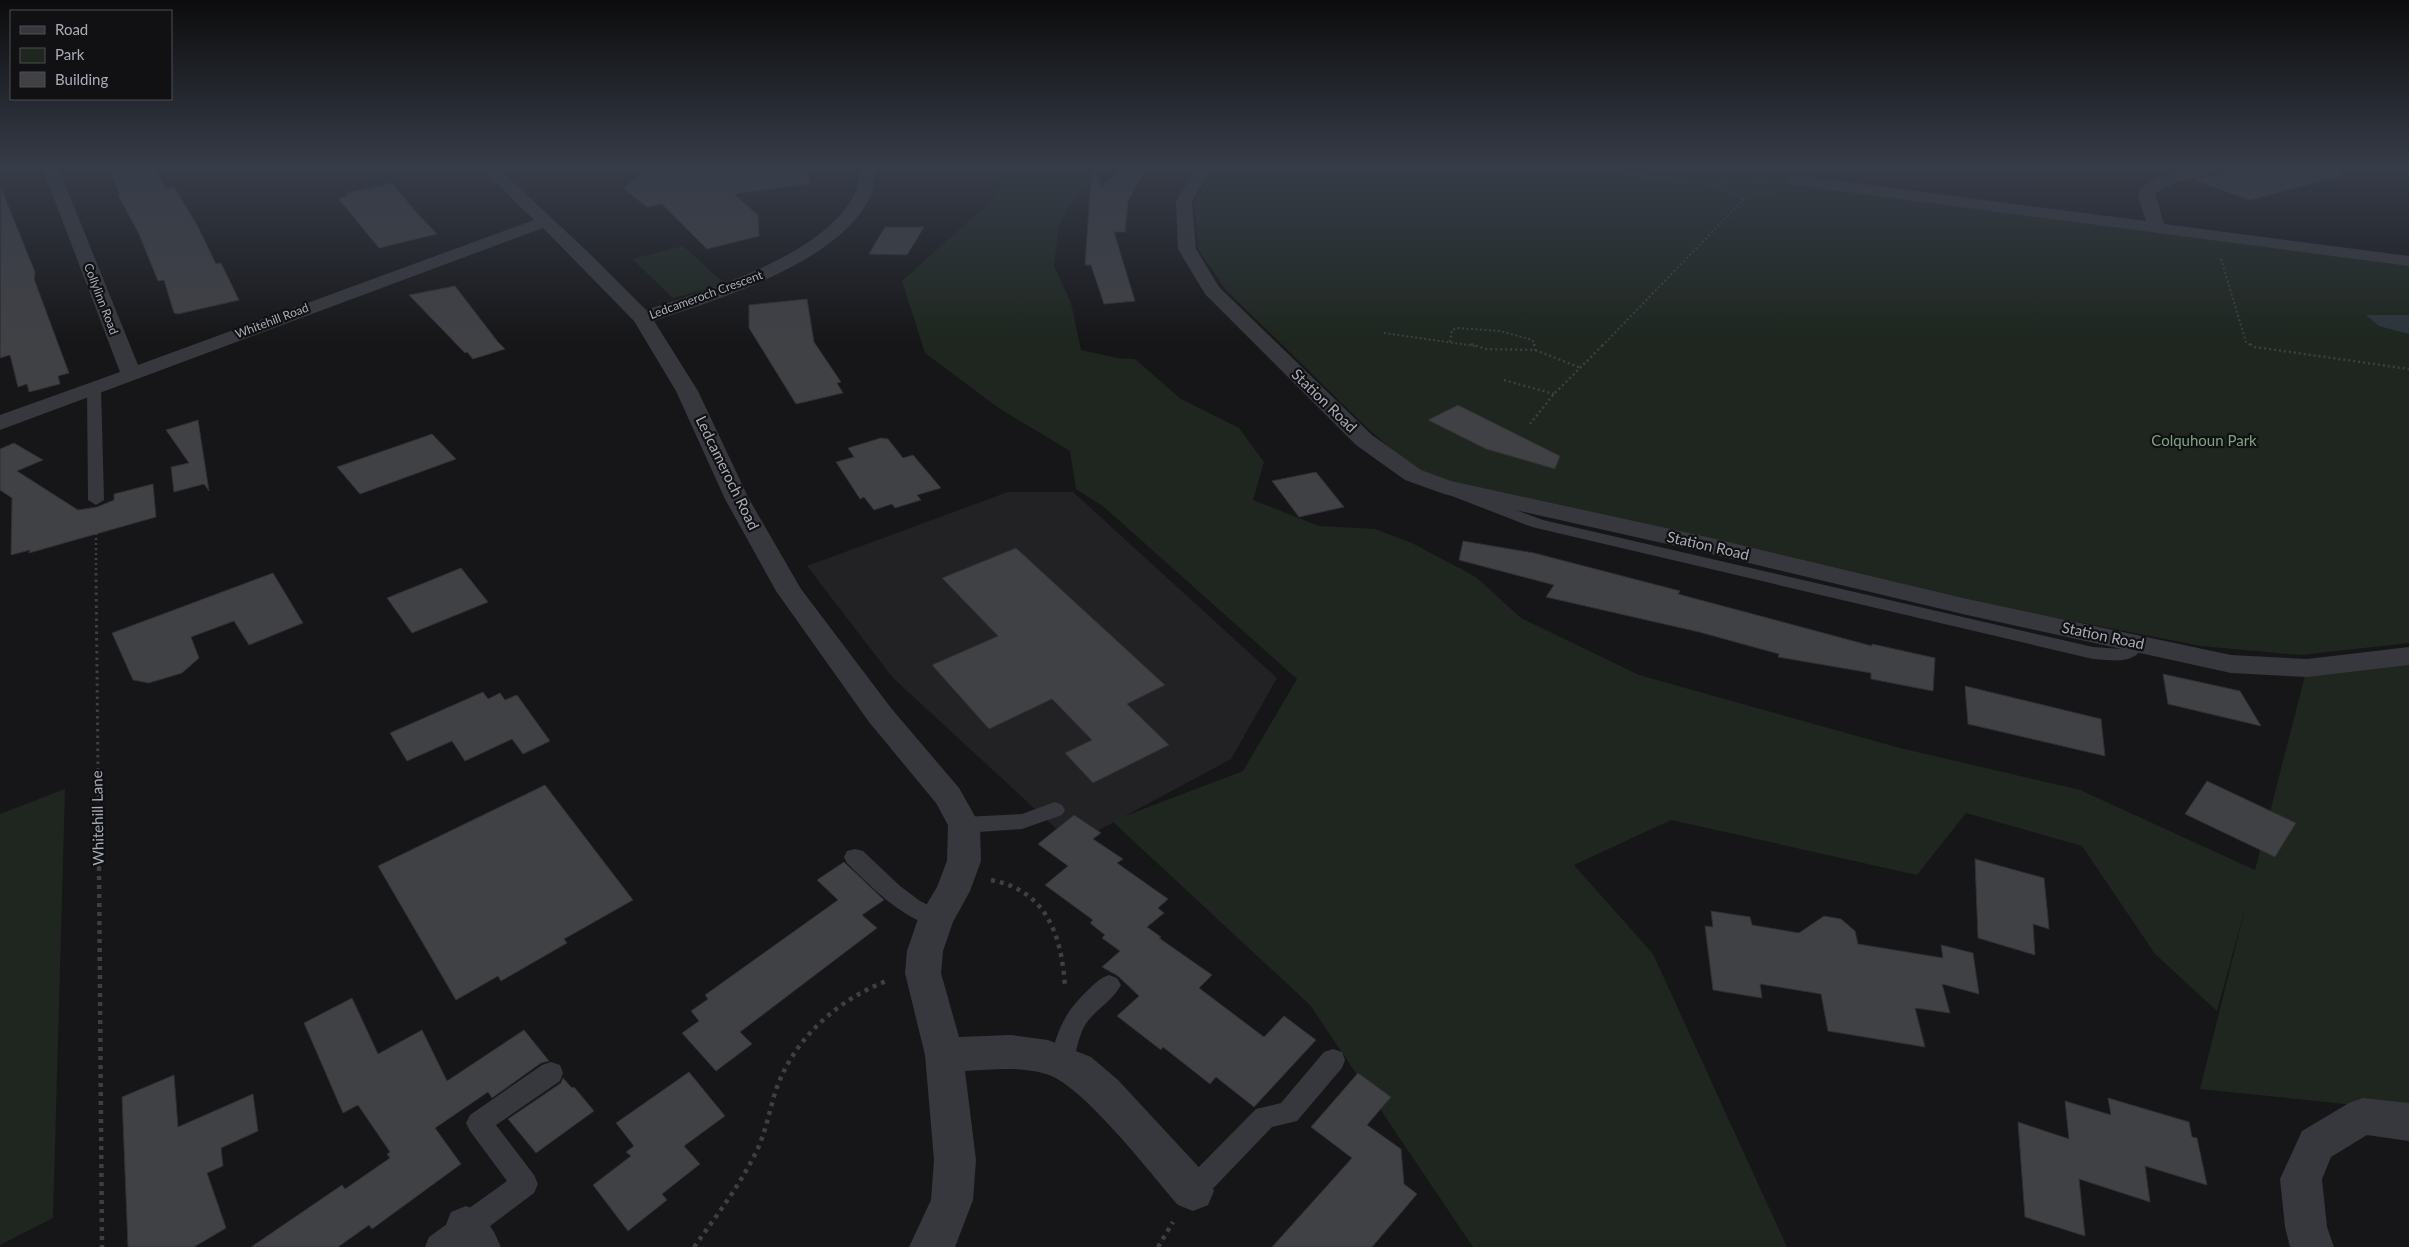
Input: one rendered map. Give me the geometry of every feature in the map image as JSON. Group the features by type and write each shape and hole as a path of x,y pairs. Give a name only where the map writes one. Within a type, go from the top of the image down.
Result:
{"street":[{"name":"Collylinn Road","path":"73,225 131,374"},
{"name":"Whitehill Road","path":"0,422 535,225"},
{"name":"Ledcameroch Road","path":"550,225 642,318 688,391 737,499 789,591 880,715 956,811"},
{"name":"Ledcameroch Crescent","path":"642,318 737,286 773,270 812,248 839,225"},
{"name":"Station Road","path":"1185,225 1187,249 1197,269 1212,290 1364,440 1413,475 1444,487 2231,664 2307,668 2409,656"},
{"path":"2143,225 2409,261"},
{"path":"931,1247 937,1238 952,1200 955,1160 944,1055 923,973 925,951 936,920 953,891 964,861 956,811"},
{"path":"944,1055 1011,1052 1048,1057 1077,1068 1104,1093 1193,1191"},
{"path":"2312,1247 2306,1227 2301,1179 2316,1144 2362,1116 2409,1122"}],"lane":[{"path":"94,388 96,500"},
{"path":"956,811 1007,825 1036,819 1055,810"},
{"path":"855,857 896,898 916,912 936,920"},
{"path":"1061,1062 1071,1027 1078,1014 1109,985"},
{"path":"1193,1191 1265,1116 1288,1113 1333,1060"},
{"path":"461,1240 526,1184 479,1123 551,1073"}],"path":[{"path":"1530,424 1554,394 1719,225"},
{"path":"2220,255 2246,342 2255,346 2409,369"},
{"path":"1450,342 1452,330 1457,328 1490,329 1529,339 1533,341 1535,350"},
{"path":"1384,333 1486,349 1535,350 1581,368"},
{"path":"1504,380 1554,394"},
{"name":"Whitehill Lane","path":"96,500 102,1247"},
{"path":"958,877 1001,881 1019,888 1034,901 1059,940 1065,992"},
{"path":"694,1247 734,1192 760,1142 778,1084 802,1041 836,1008 870,986 923,973"}],"shaded area":[{"path":"2366,315 2409,315 2409,334 2379,326"},
{"path":"1008,492 1073,492 1277,678 1231,759 1073,844 893,678 807,566"}],"green space":[{"path":"964,225 1059,225 1054,266 1071,303 1081,350 1117,358 1135,359 1181,399 1239,428 1264,462 1253,500 1319,526 1375,529 1412,543 1476,577 1521,618 1639,675 1900,748 2080,790 2255,870 2307,668 2409,651 2409,1116 2374,1107 2200,1089 2246,905 2217,1011 2155,954 2082,846 1966,813 1917,875 1671,820 1574,865 1653,954 1787,1247 1473,1247 1310,1005 1112,821 1243,771 1297,679 1104,507 1076,489 1070,451 1000,409 925,353 902,281"},
{"name":"Colquhoun Park","path":"1196,225 2121,225 2409,264 2409,643 2300,655 2201,646 1966,600 1490,493 1424,473 1402,459 1365,426 1226,290 1198,249"},
{"path":"683,246 725,284 673,298 632,259"},
{"path":"65,789 53,1218 0,1245 0,814"}],"building":[{"path":"1,225 16,225 35,272 34,279 69,373 58,376 60,384 29,392 27,384 18,387 10,355 0,358"},
{"path":"134,225 197,225 216,264 221,263 239,300 178,314 174,313 164,280 158,281"},
{"path":"360,225 429,225 437,234 379,248"},
{"path":"683,225 758,225 759,236 707,249"},
{"path":"1088,225 1126,225 1125,232 1114,232 1135,301 1104,304 1091,265 1085,265"},
{"path":"885,227 924,227 907,255 869,254"},
{"path":"455,286 505,349 473,359 409,295"},
{"path":"807,299 814,342 841,382 837,383 843,393 796,404 749,328 749,305"},
{"path":"1458,405 1560,456 1555,469 1486,449 1428,420"},
{"path":"198,420 209,491 204,484 174,492 171,467 189,463 166,430"},
{"path":"432,434 456,459 360,494 337,467"},
{"path":"881,438 888,439 903,458 913,455 941,488 917,495 921,500 895,508 892,504 874,510 864,497 860,499 836,462 854,457 848,448"},
{"path":"14,443 43,460 17,471 78,510 97,507 114,500 114,494 153,484 156,517 29,553 30,550 11,555 12,498 0,490 0,449"},
{"path":"1316,472 1344,507 1299,517 1272,481"},
{"path":"1463,541 1534,553 1680,591 1678,594 1872,646 1872,644 1935,658 1933,691 1871,679 1871,673 1778,657 1779,654 1699,632 1546,597 1554,585 1459,560"},
{"path":"1016,548 1165,685 1127,704 1169,745 1093,783 1065,753 1092,740 1052,699 989,729 932,665 998,636 942,578"},
{"path":"461,568 488,602 412,633 387,598"},
{"path":"273,573 303,623 249,645 234,621 191,637 199,658 182,673 149,683 133,680 112,633"},
{"path":"2163,674 2240,691 2261,726 2168,704"},
{"path":"1965,686 2101,719 2105,756 1968,724"},
{"path":"483,692 488,699 500,693 505,700 517,695 550,741 523,754 512,739 465,761 452,741 407,761 390,733"},
{"path":"2207,781 2296,823 2275,857 2185,814"},
{"path":"545,785 633,900 564,939 567,943 501,981 498,976 456,1000 378,866"},
{"path":"1074,815 1101,833 1093,839 1123,859 1117,863 1168,899 1158,908 1164,913 1147,927 1161,937 1159,938 1212,975 1199,988 1264,1037 1284,1016 1316,1040 1254,1107 1216,1077 1210,1084 1163,1047 1161,1050 1117,1016 1139,996 1118,976 1102,967 1120,951 1102,938 1105,935 1090,923 1093,920 1045,885 1068,866 1038,844"},
{"path":"1975,859 2044,878 2049,929 2033,924 2035,955 1978,938"},
{"path":"844,862 884,900 862,915 877,928 740,1032 752,1044 716,1071 682,1033 699,1021 691,1011 708,999 705,995 838,900 817,880"},
{"path":"1711,911 1750,917 1752,925 1799,933 1824,916 1841,919 1855,931 1858,944 1943,958 1941,945 1973,953 1979,994 1942,984 1950,1013 1915,1008 1925,1047 1828,1031 1821,994 1760,984 1762,998 1713,990 1705,926 1713,927"},
{"path":"352,998 378,1054 422,1030 447,1081 524,1030 549,1061 541,1063 492,1098 488,1092 435,1128 461,1164 372,1229 369,1225 338,1247 251,1247 342,1185 345,1189 390,1158 387,1154 390,1152 358,1105 343,1113 304,1023"},
{"path":"689,1072 725,1116 684,1146 700,1164 662,1194 667,1200 628,1231 593,1185 631,1156 626,1152 634,1146 616,1123"},
{"path":"1358,1073 1391,1097 1367,1125 1401,1149 1404,1184 1417,1194 1372,1247 1272,1247 1352,1158 1311,1127"},
{"path":"174,1075 178,1127 253,1094 258,1131 221,1148 223,1166 207,1173 226,1228 194,1247 128,1247 122,1097"},
{"path":"563,1078 572,1088 574,1087 594,1111 536,1153 508,1119 561,1083"},
{"path":"2108,1098 2189,1122 2192,1137 2197,1138 2207,1185 2145,1166 2150,1202 2079,1179 2085,1236 2025,1217 2018,1122 2069,1139 2065,1101 2111,1115"}]}
